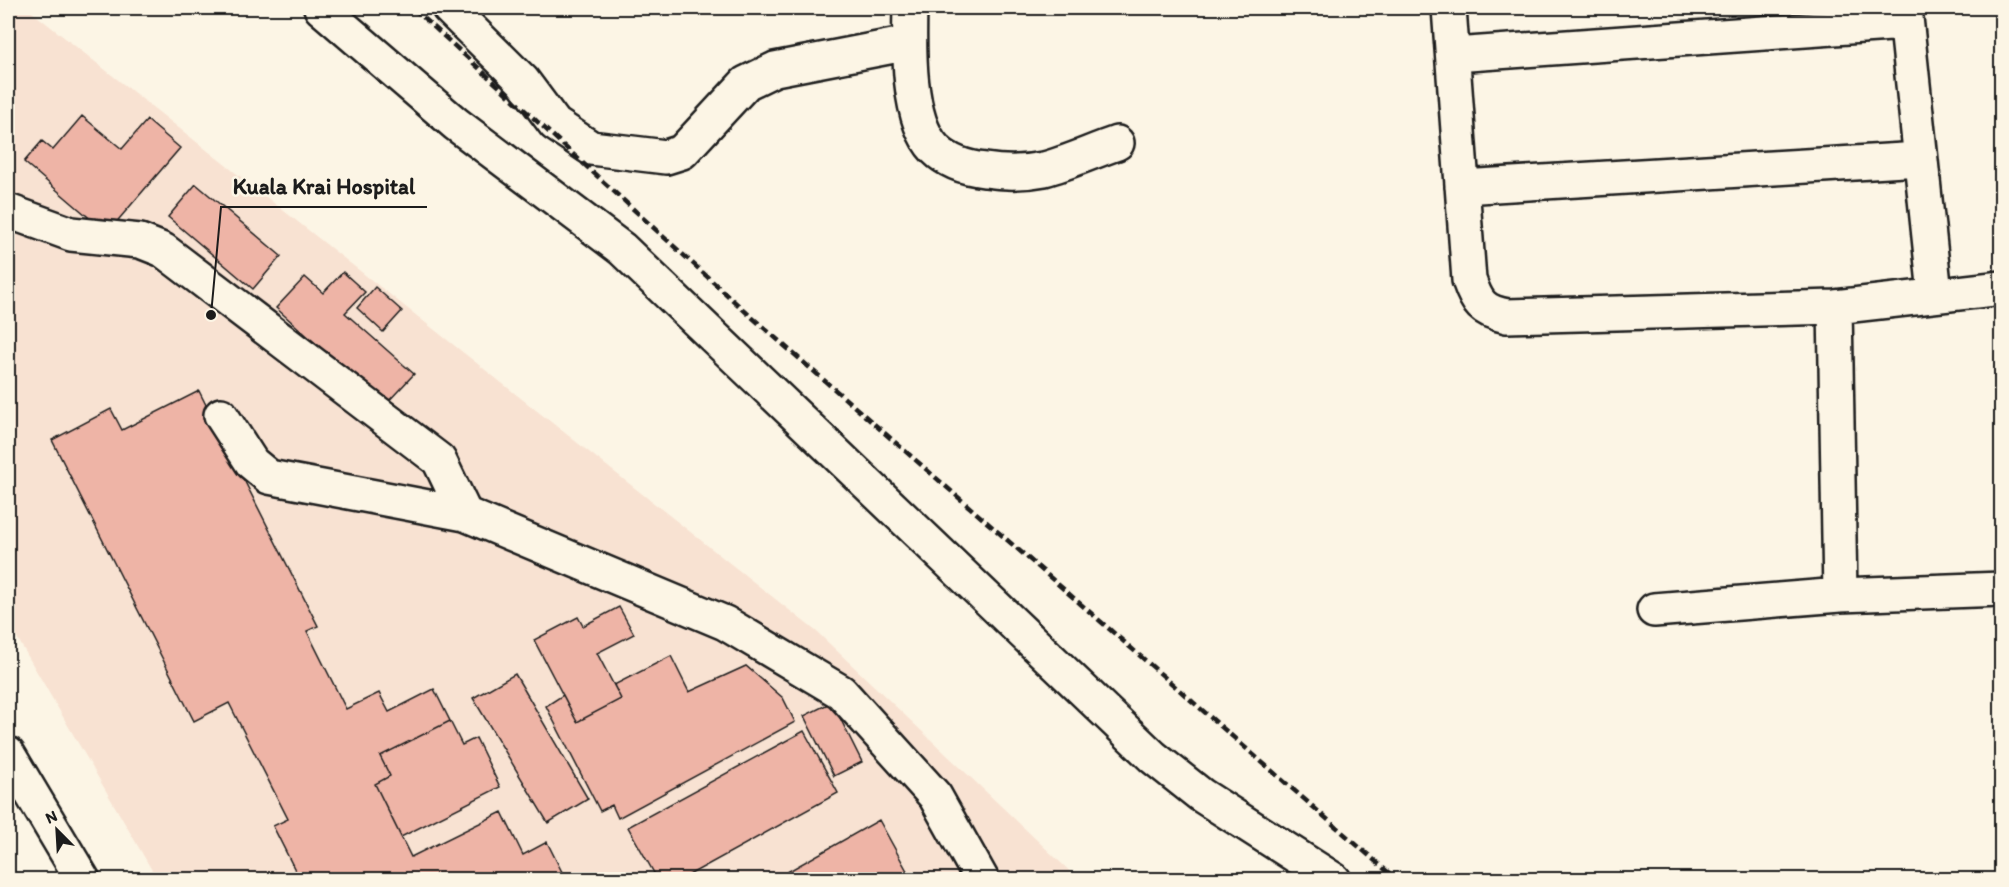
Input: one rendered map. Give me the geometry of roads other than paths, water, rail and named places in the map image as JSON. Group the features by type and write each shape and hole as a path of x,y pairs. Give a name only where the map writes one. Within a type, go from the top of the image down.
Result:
{"street":[{"path":"321,8 456,124 622,249 1153,757 1201,795 1334,879"},
{"path":"449,8 522,81 555,124 591,148 666,157 682,152 746,83 775,69 909,43"},
{"path":"910,8 909,43 912,85 924,133 936,150 964,167 1006,173 1044,169 1117,143"},
{"path":"1449,8 1469,280 1476,300 1490,313 1507,316 1835,307 2001,288"},
{"path":"1454,55 1905,15 1935,294"},
{"path":"1462,187 1920,159"},
{"path":"8,211 71,234 140,241 163,250 439,460 465,514"},
{"path":"1835,307 1840,595"},
{"path":"221,415 252,463 269,477 465,514 725,623 841,692 935,796 982,879"},
{"path":"1654,610 1840,595 2001,590"},
{"path":"8,754 83,879"},
{"path":"53,832 59,879"}],"railway":[{"path":"413,8 747,313 1397,880"}],"place":[{"name":"Kuala Krai Hospital","path":"211,315"}]}
